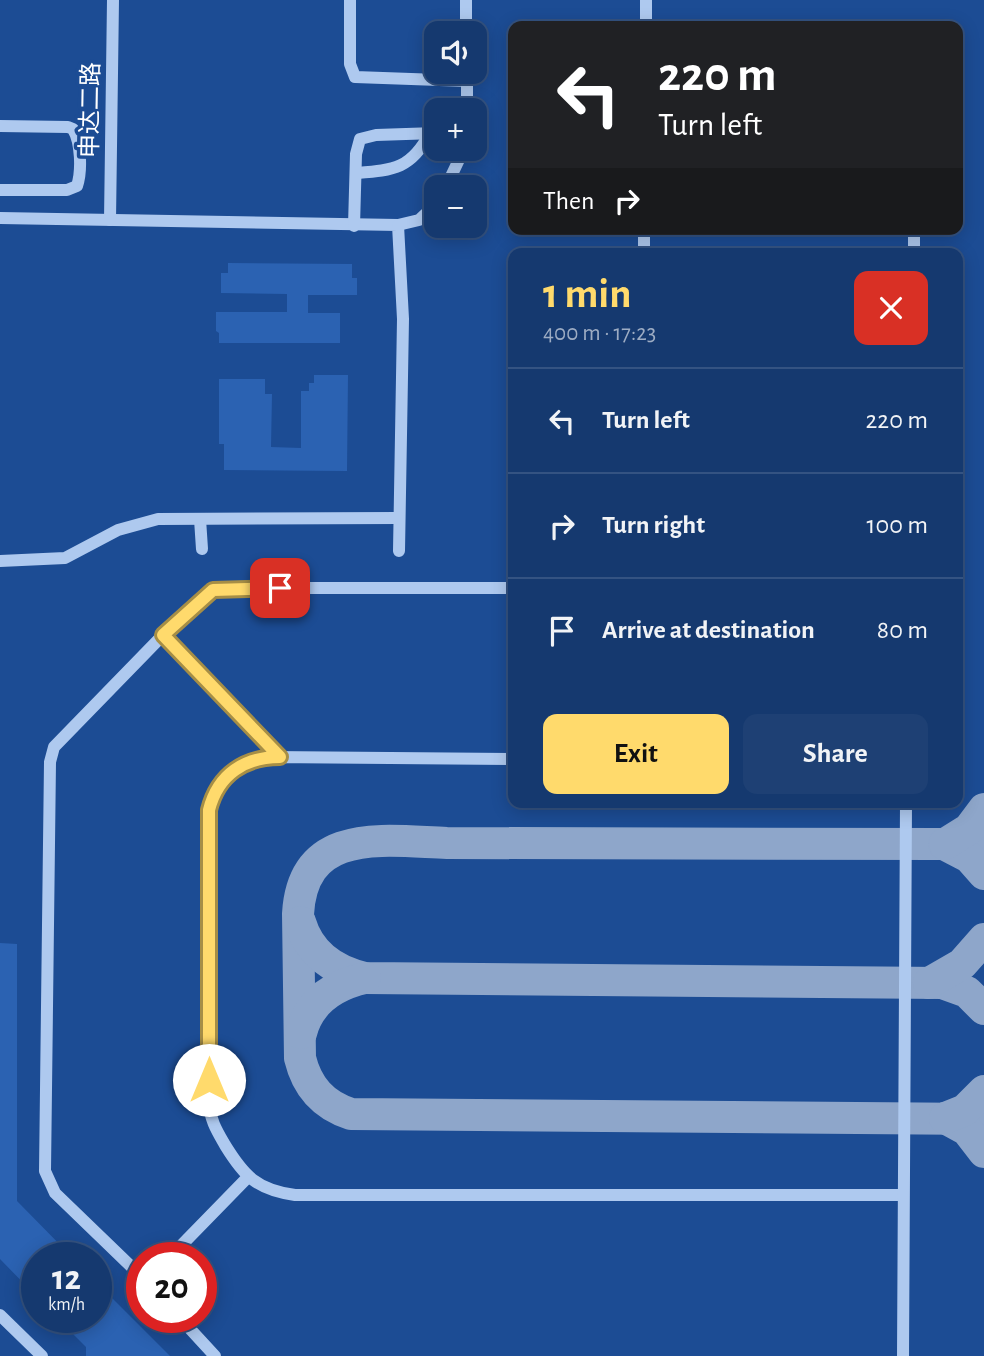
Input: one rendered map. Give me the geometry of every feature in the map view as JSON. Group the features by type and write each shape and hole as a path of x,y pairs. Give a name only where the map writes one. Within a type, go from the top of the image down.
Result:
{"street":[{"name":"申达二路","path":"110,220 113,0"},
{"path":"350,0 350,64 355,77 424,76"},
{"path":"466,0 466,21"},
{"path":"646,0 646,21"},
{"path":"0,126 73,129 78,143 79,175 77,186 67,190 0,190"},
{"path":"354,226 360,139 376,135 424,133"},
{"path":"356,173 395,169 404,165 424,145"},
{"path":"0,218 354,226 398,225 419,220 424,215"},
{"path":"398,225 403,319 399,551"},
{"path":"0,561 65,558 139,522 158,519 399,518"},
{"path":"200,519 202,549"},
{"path":"126,1262 55,1193 45,1171 50,762 58,741 163,635 208,593 221,588 508,588"},
{"path":"163,635 280,757"},
{"path":"508,759 256,759 231,772 219,784 209,810 209,1103 215,1128 240,1169 268,1189 295,1195 904,1195"},
{"path":"903,1356 906,808"},
{"path":"185,1242 248,1177"},
{"path":"0,1315 42,1356"},
{"path":"194,1333 215,1356"}],"building":[{"path":"228,263 352,264 352,278 357,278 357,295 308,295 308,313 340,313 340,343 219,343 216,312 287,312 287,294 221,293 221,273 228,273"},
{"path":"314,375 348,375 347,471 224,470 224,444 219,444 219,379 265,379 265,394 272,394 271,447 301,448 301,391 309,391 309,383 314,383"},
{"path":"0,943 17,944 17,1201 57,1242 21,1242 21,1281 0,1259"},
{"path":"112,1298 126,1312 126,1333 147,1333 170,1356 86,1356 86,1347 72,1333 112,1333"}],"taxiway":[{"path":"945,844 969,829 984,809"},
{"path":"984,840 944,844 373,841 331,852 315,866 303,886 298,914 300,1058 307,1078 324,1100 351,1114 984,1119"},
{"path":"944,844 969,857 984,874"},
{"path":"300,922 310,943 324,959 343,971 365,978 942,983 967,992 984,1009"},
{"path":"929,983 962,964 984,939"},
{"path":"301,1033 310,1012 324,996 343,985 365,978"},
{"path":"945,1118 965,1110 984,1091"},
{"path":"945,1118 967,1130 984,1152"}],"route":[{"path":"209,1080 209,810 219,784 231,772 256,759 280,757 163,635 213,590 280,588"}]}
